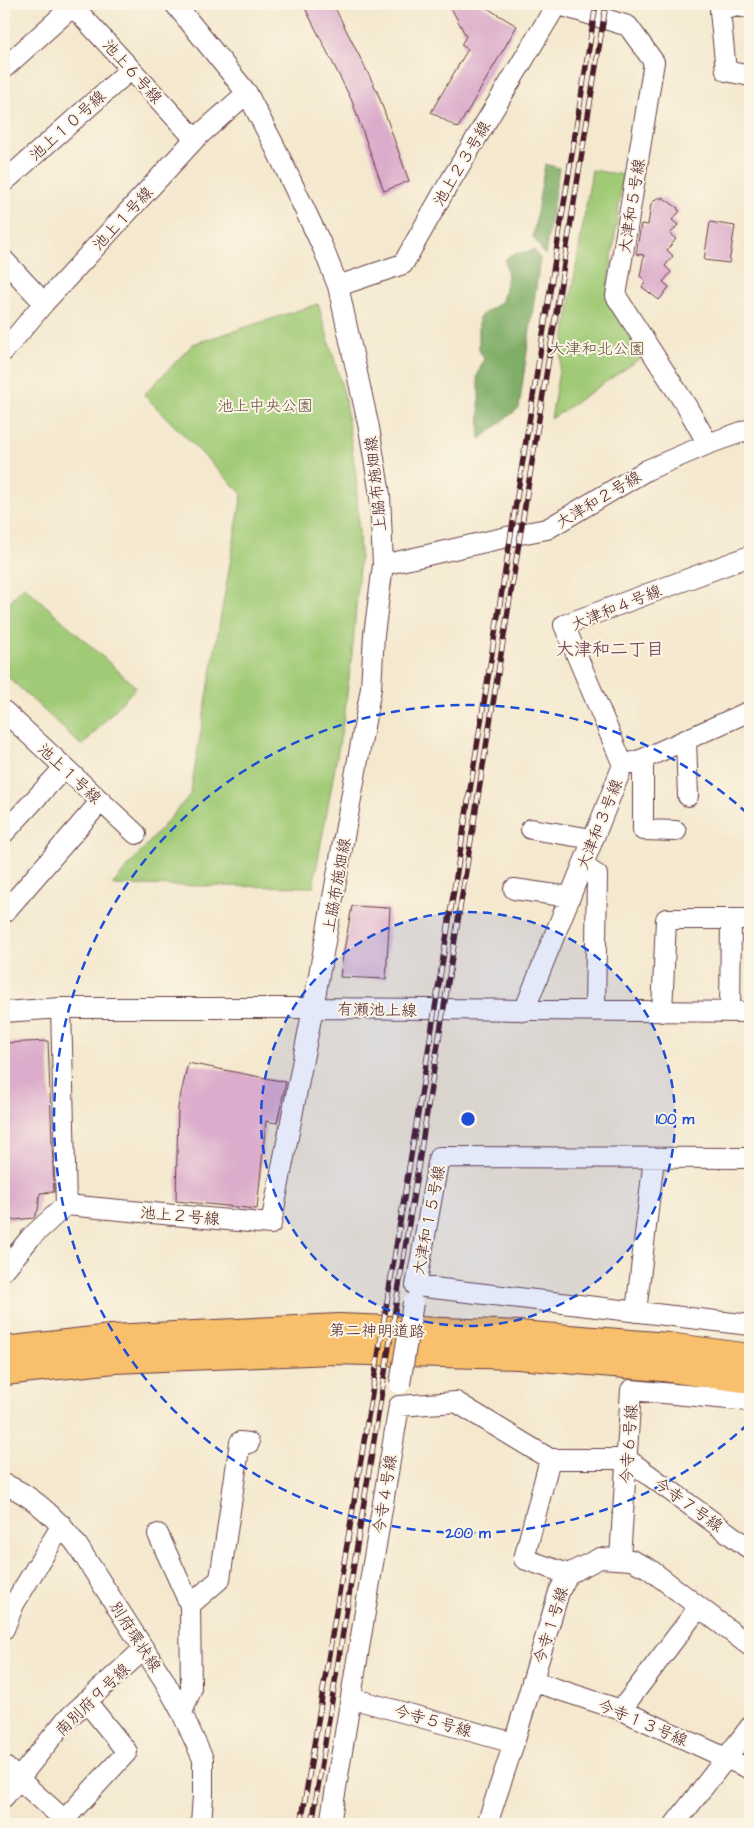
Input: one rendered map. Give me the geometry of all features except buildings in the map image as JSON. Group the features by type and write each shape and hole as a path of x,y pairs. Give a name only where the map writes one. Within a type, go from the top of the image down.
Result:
{"highway":[{"name":"第二神明道路","path":"4,1351 111,1339 339,1328 519,1335 668,1347 750,1358"},
{"name":"第二神明道路","path":"4,1371 114,1359 332,1350 516,1355 662,1367 750,1379"}],"street":[{"name":"上脇布施畑線","path":"175,4 247,93 323,248 338,286 369,428 380,495 383,565 375,627 372,688 313,1008"},
{"name":"池上２３号線","path":"338,286 403,264 442,195 557,4"},
{"name":"大津和５号線","path":"557,4 628,26 654,62 616,296 687,407 708,444"},
{"path":"4,68 72,5"},
{"name":"池上６号線","path":"72,5 195,139"},
{"path":"750,8 737,6 718,8 726,71 750,76"},
{"name":"池上１０号線","path":"4,182 131,69"},
{"name":"池上１号線","path":"4,351 44,303 195,139 247,93"},
{"path":"4,260 44,303"},
{"name":"大津和２号線","path":"383,565 547,529 647,470 750,428"},
{"name":"大津和４号線","path":"623,765 564,625 750,556"},
{"name":"池上１号線","path":"4,711 136,834"},
{"name":"大津和３号線","path":"524,1011 623,765 643,759 750,711"},
{"path":"686,740 688,796"},
{"path":"643,759 643,830 676,831"},
{"path":"4,833 64,768"},
{"path":"4,913 101,801"},
{"path":"531,829 593,839"},
{"path":"582,866 596,875 595,1011"},
{"path":"514,889 570,897"},
{"path":"662,1012 666,919 740,919 730,1012"},
{"path":"4,1270 31,1237 66,1205 61,1008"},
{"name":"有瀬池上線","path":"4,1012 61,1008 313,1008 750,1012"},
{"name":"池上２号線","path":"66,1205 271,1224 313,1008"},
{"name":"大津和１５号線","path":"750,1158 439,1157 414,1295 636,1312 750,1325"},
{"path":"636,1312 654,1158"},
{"name":"今寺４号線","path":"330,1824 398,1406 414,1295"},
{"name":"今寺６号線","path":"620,1558 631,1390 750,1401"},
{"path":"398,1406 456,1402 550,1459 627,1459"},
{"path":"190,1605 220,1579 240,1442 249,1443"},
{"path":"550,1459 524,1559 568,1574"},
{"name":"今寺７号線","path":"627,1459 750,1549"},
{"name":"別府環状線","path":"4,1484 21,1491 62,1525 144,1649 182,1713 203,1759 203,1796 200,1824"},
{"path":"4,1629 14,1604 62,1525"},
{"path":"158,1534 190,1605 191,1690 182,1713"},
{"name":"今寺１号線","path":"487,1824 514,1743 559,1592 568,1574 600,1558 631,1560 648,1568 750,1646"},
{"path":"621,1710 699,1607"},
{"name":"南別府９号線","path":"4,1797 10,1773 144,1649"},
{"name":"今寺１３号線","path":"532,1681 621,1710 750,1769"},
{"name":"今寺５号線","path":"351,1698 514,1743"},
{"path":"10,1773 67,1822 127,1752 86,1701"},
{"path":"675,1824 750,1727"}],"green space":[{"path":"545,164 559,168 545,255 533,237"},
{"name":"大津和北公園","path":"592,170 623,175 607,295 641,358 551,419"},
{"path":"534,250 540,259 519,408 480,439 477,377 484,358 479,350 479,317 502,301 508,275 505,260 510,255"},
{"name":"池上中央公園","path":"318,304 344,393 356,476 360,555 353,645 344,718 313,887 112,885 190,795 242,494 144,395 193,344"},
{"path":"24,586 136,687 82,746 4,673 4,608"}],"railway":[{"path":"301,1824 424,1077 596,4"},
{"path":"312,1824 606,4"}],"district":[{"name":"大津和二丁目","path":"610,649"}]}
